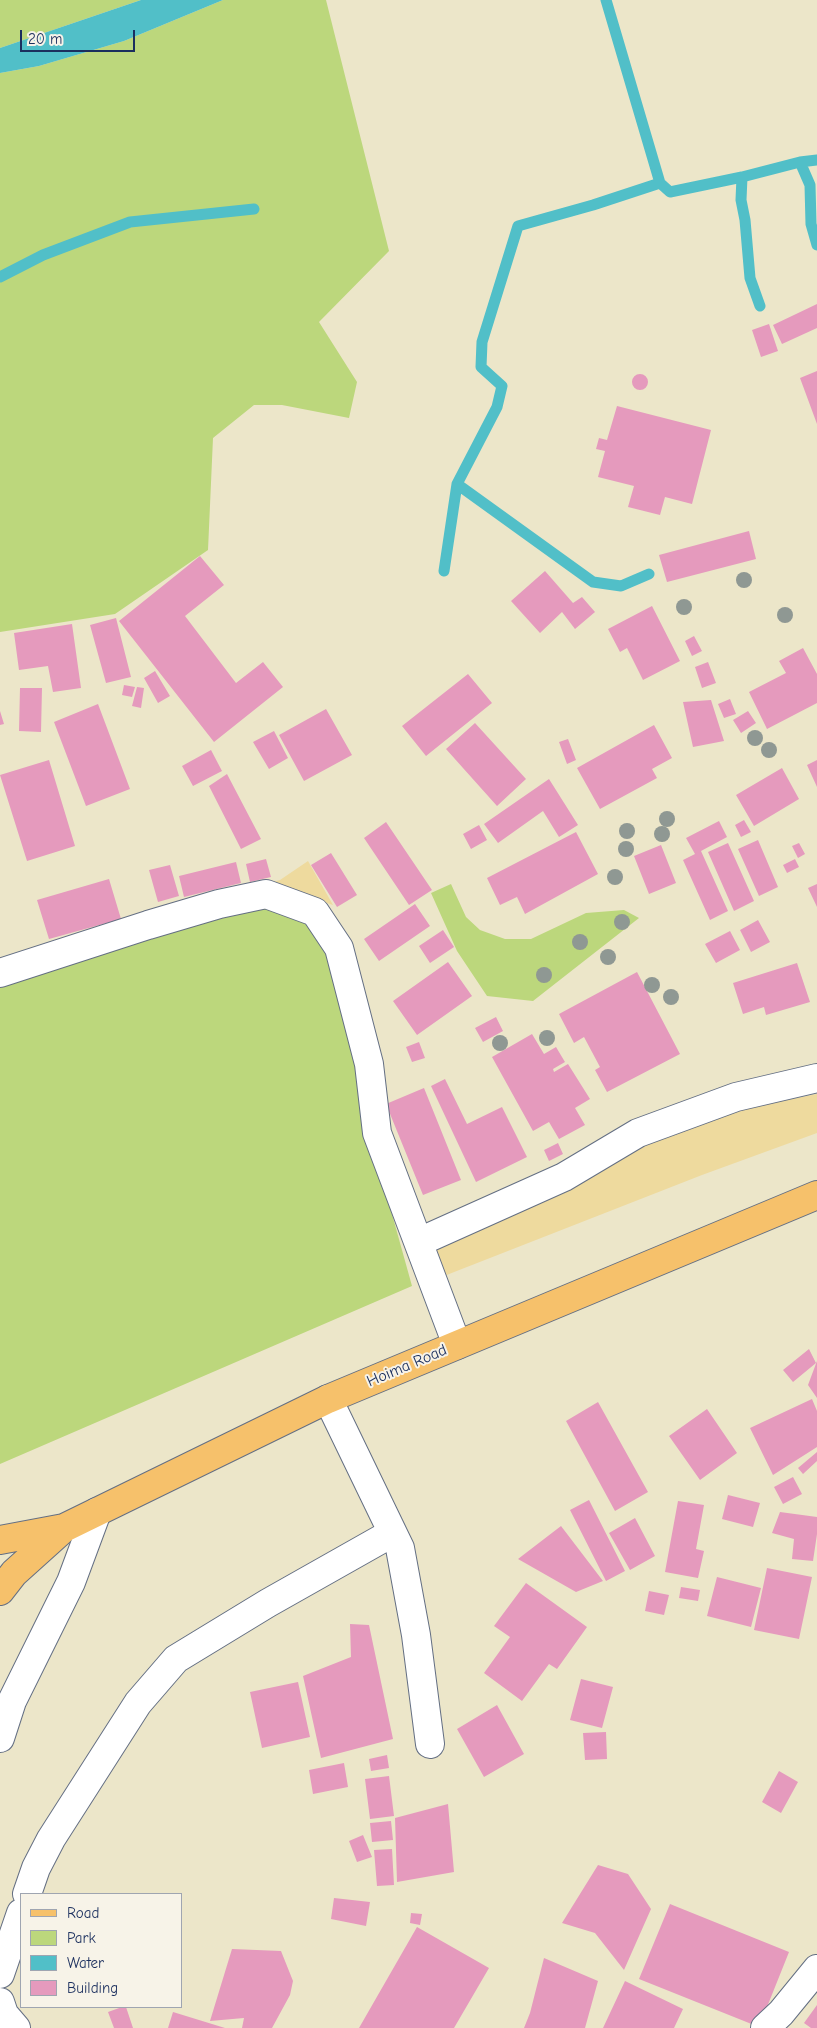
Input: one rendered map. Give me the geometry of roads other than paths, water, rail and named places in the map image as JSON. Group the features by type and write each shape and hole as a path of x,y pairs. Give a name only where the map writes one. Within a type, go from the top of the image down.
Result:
{"main road":[{"name":"Hoima Road","path":"0,1540 64,1528 328,1399 817,1195"},
{"path":"0,1591 14,1573 64,1528"}],"street":[{"path":"0,973 148,924 219,904 266,894 315,912 339,948 369,1064 377,1133 457,1345"},
{"path":"419,1242 564,1177 638,1133 736,1097 817,1078"},
{"path":"328,1399 400,1548 416,1635 430,1744"},
{"path":"0,1738 12,1701 71,1582 96,1512"},
{"path":"27,1893 36,1868 51,1839 138,1703 176,1659 268,1603 392,1533"},
{"path":"0,1974 20,1916"},
{"path":"765,2028 781,2014 817,1969"},
{"path":"0,2002 4,2014 16,2028"}],"water":[{"path":"141,0 223,0 124,41 39,66 0,73 0,48"}],"waterway":[{"path":"444,571 457,484 497,407 502,386 481,367 482,342 518,226 593,205 660,183 606,0"},
{"path":"660,183 670,192 742,177 800,162 817,160"},
{"path":"800,162 810,185 811,224 817,245"},
{"path":"742,177 741,200 745,220 750,278 760,306"},
{"path":"0,277 43,255 130,222 254,209"},
{"path":"457,484 593,582 621,586 649,574"}]}
